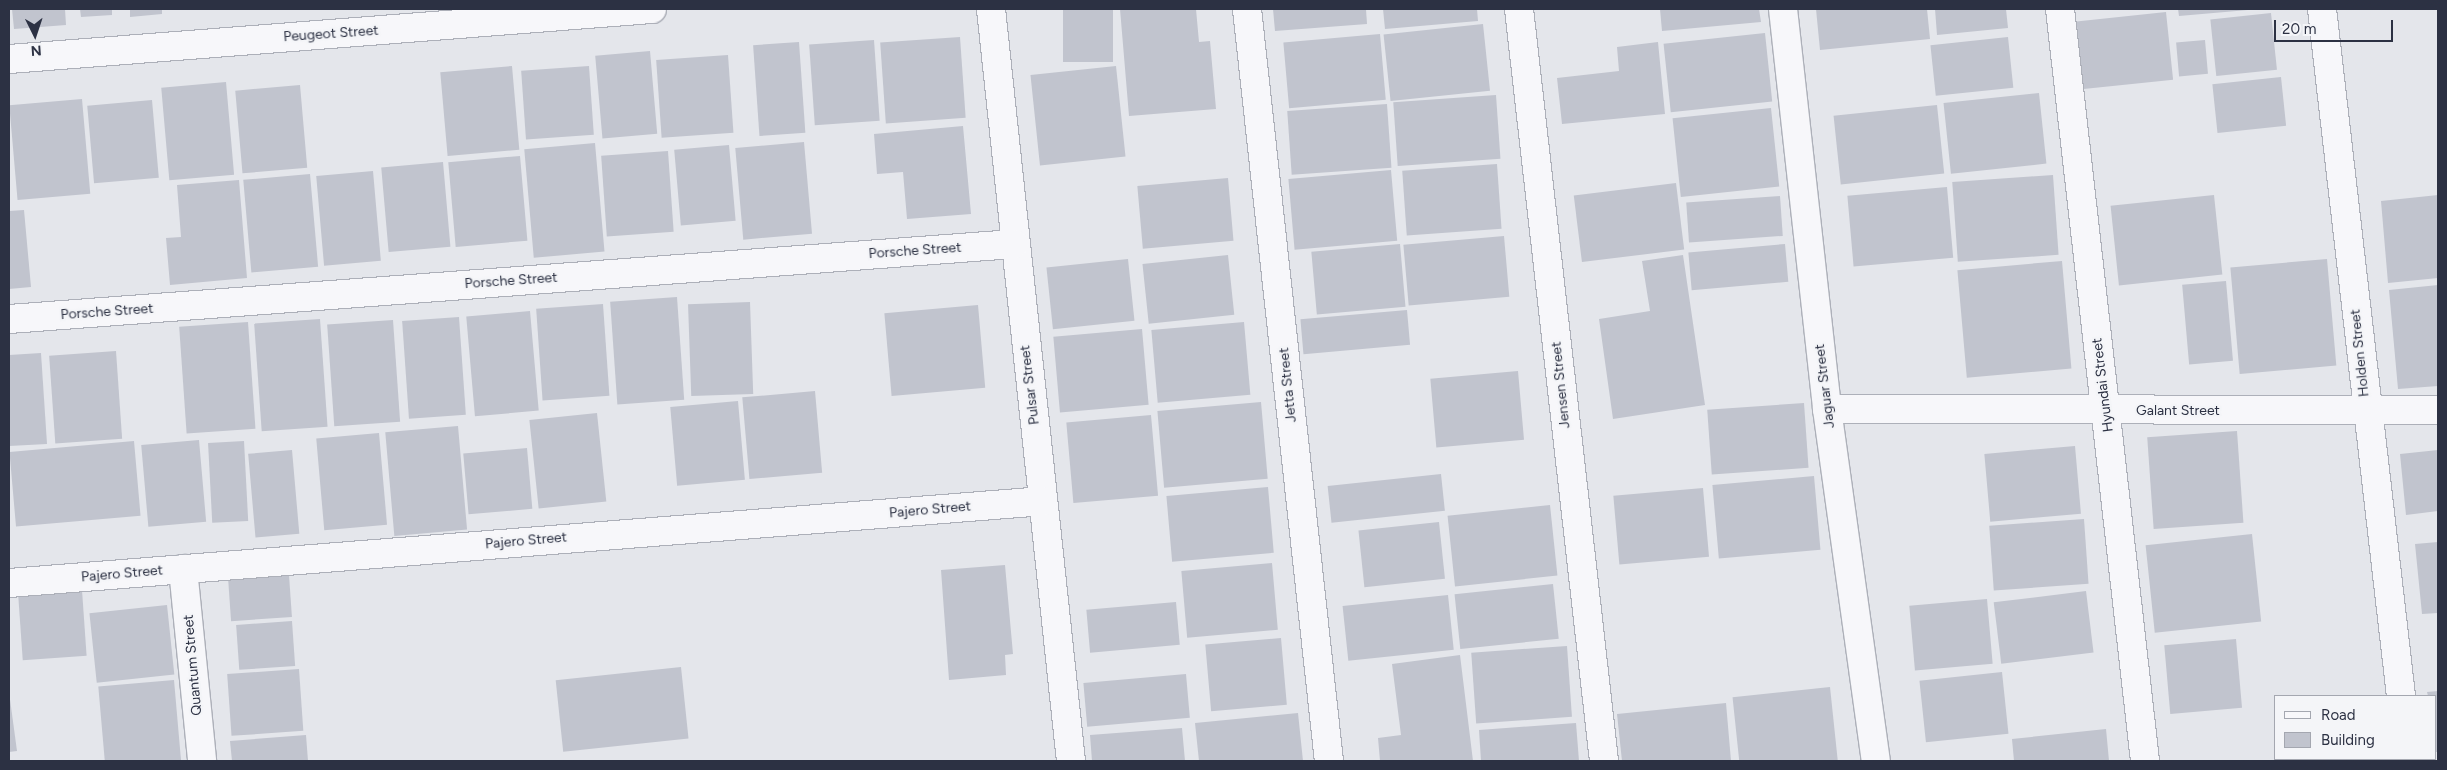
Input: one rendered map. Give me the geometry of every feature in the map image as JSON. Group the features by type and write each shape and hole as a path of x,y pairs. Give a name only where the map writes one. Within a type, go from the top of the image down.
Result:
{"street":[{"name":"Peugeot Street","path":"9,59 652,9"},
{"name":"Pulsar Street","path":"991,9 1014,244 1071,761"},
{"name":"Jetta Street","path":"1247,9 1330,761"},
{"name":"Jensen Street","path":"1519,9 1604,761"},
{"name":"Jaguar Street","path":"1783,9 1827,410 1876,761"},
{"name":"Hyundai Street","path":"2060,9 2145,761"},
{"name":"Holden Street","path":"2322,9 2401,695"},
{"name":"Porsche Street","path":"9,319 1014,244"},
{"name":"Galant Street","path":"1827,410 2367,412 2438,410"},
{"name":"Pajero Street","path":"9,583 1043,500"},
{"name":"Quantum Street","path":"183,569 202,761"}],"building":[{"path":"12,9 65,9 66,25 14,29"},
{"path":"80,9 112,9 112,15 81,17"},
{"path":"130,9 162,9 162,14 130,17"},
{"path":"1063,9 1113,9 1113,62 1063,62"},
{"path":"1120,9 1196,9 1199,42 1210,41 1216,109 1129,116"},
{"path":"1273,9 1366,9 1367,24 1275,31"},
{"path":"1383,9 1477,9 1478,21 1385,29"},
{"path":"1660,9 1759,9 1761,22 1662,31"},
{"path":"1816,9 1927,9 1930,39 1820,50"},
{"path":"1935,9 2006,9 2008,28 1937,35"},
{"path":"2178,9 2248,9 2248,10 2179,16"},
{"path":"2166,12 2173,80 2084,89 2076,21"},
{"path":"2271,13 2277,70 2216,76 2210,19"},
{"path":"1483,24 1490,91 1391,101 1384,34"},
{"path":"1765,33 1772,102 1671,112 1664,44"},
{"path":"1380,34 1386,100 1289,108 1283,42"},
{"path":"960,37 966,118 886,123 880,43"},
{"path":"2008,37 2013,88 1936,96 1930,45"},
{"path":"874,40 880,121 815,125 809,45"},
{"path":"2205,40 2208,74 2179,76 2176,43"},
{"path":"799,42 805,133 759,136 753,45"},
{"path":"1658,42 1665,114 1562,124 1557,78 1619,71 1617,47"},
{"path":"650,51 657,134 602,138 595,56"},
{"path":"728,55 733,133 662,138 656,60"},
{"path":"512,66 519,150 448,156 440,72"},
{"path":"589,66 594,135 526,140 521,71"},
{"path":"1116,66 1126,157 1040,165 1030,75"},
{"path":"2281,77 2286,126 2217,133 2212,84"},
{"path":"226,82 234,175 169,180 161,88"},
{"path":"300,85 307,168 242,173 235,91"},
{"path":"2039,93 2046,164 1951,174 1944,103"},
{"path":"1496,95 1500,159 1398,166 1393,102"},
{"path":"82,99 90,194 18,200 9,105"},
{"path":"152,100 159,178 94,183 87,106"},
{"path":"1387,104 1391,168 1292,175 1287,111"},
{"path":"1937,105 1944,174 1841,184 1834,116"},
{"path":"1771,108 1779,187 1681,197 1673,118"},
{"path":"963,126 971,214 907,219 903,172 877,174 874,134"},
{"path":"804,142 812,234 743,240 735,148"},
{"path":"595,143 604,252 534,258 524,149"},
{"path":"729,145 736,221 681,226 674,150"},
{"path":"668,151 674,232 607,236 601,156"},
{"path":"520,156 527,241 456,247 448,162"},
{"path":"443,162 450,247 389,252 381,167"},
{"path":"1497,164 1502,229 1407,235 1402,171"},
{"path":"1391,170 1397,241 1295,250 1288,179"},
{"path":"373,171 381,261 324,266 316,176"},
{"path":"310,174 318,267 251,272 243,180"},
{"path":"2053,175 2059,255 1958,262 1952,182"},
{"path":"1228,178 1233,241 1143,249 1137,186"},
{"path":"239,180 247,278 170,285 166,238 181,237 177,185"},
{"path":"1676,183 1684,250 1582,262 1574,196"},
{"path":"1947,187 1953,258 1854,266 1847,196"},
{"path":"2214,195 2222,275 2119,285 2111,206"},
{"path":"2438,195 2438,278 2388,283 2381,201"},
{"path":"1780,196 1783,236 1689,242 1686,203"},
{"path":"24,210 31,287 9,289 9,211"},
{"path":"1504,236 1509,297 1409,306 1403,245"},
{"path":"1400,244 1405,307 1317,315 1311,252"},
{"path":"1785,244 1788,282 1692,290 1688,252"},
{"path":"1228,255 1234,315 1149,324 1142,264"},
{"path":"1683,255 1705,405 1613,419 1599,319 1650,311 1642,261"},
{"path":"1128,259 1134,321 1053,329 1046,268"},
{"path":"2327,259 2336,366 2240,374 2230,267"},
{"path":"2062,261 2071,369 1967,378 1957,270"},
{"path":"2226,281 2233,361 2189,365 2182,285"},
{"path":"2438,285 2438,386 2398,389 2389,290"},
{"path":"677,297 684,400 617,404 610,302"},
{"path":"750,302 753,394 691,396 688,304"},
{"path":"603,304 609,396 543,400 536,309"},
{"path":"978,305 985,388 892,396 884,313"},
{"path":"1407,310 1410,345 1303,354 1300,319"},
{"path":"530,311 539,411 475,416 466,317"},
{"path":"459,317 466,415 409,419 402,321"},
{"path":"320,319 328,427 262,431 254,324"},
{"path":"393,320 400,422 334,426 327,325"},
{"path":"248,322 255,429 187,434 179,327"},
{"path":"1244,322 1250,395 1158,403 1151,330"},
{"path":"1142,329 1149,405 1060,412 1053,337"},
{"path":"116,351 122,439 55,443 49,356"},
{"path":"41,353 47,444 9,446 9,355"},
{"path":"1518,371 1524,440 1436,447 1430,379"},
{"path":"815,391 822,473 749,479 742,397"},
{"path":"738,401 745,480 677,486 670,407"},
{"path":"1261,402 1268,479 1164,488 1157,411"},
{"path":"1804,403 1809,468 1712,475 1707,410"},
{"path":"597,413 606,502 539,509 529,420"},
{"path":"1151,415 1158,496 1073,503 1066,422"},
{"path":"458,426 467,530 394,536 385,432"},
{"path":"2237,431 2243,523 2154,529 2147,437"},
{"path":"379,433 387,525 324,530 316,438"},
{"path":"199,440 206,522 148,527 141,445"},
{"path":"134,441 141,516 16,527 9,452"},
{"path":"244,441 248,521 212,523 208,443"},
{"path":"2075,446 2081,514 1990,522 1984,454"},
{"path":"527,448 532,509 469,514 463,454"},
{"path":"292,450 299,534 255,538 248,454"},
{"path":"2438,450 2438,511 2406,515 2400,454"},
{"path":"1441,474 1445,511 1331,523 1328,486"},
{"path":"1814,476 1820,550 1719,559 1712,485"},
{"path":"1268,487 1274,553 1172,562 1166,496"},
{"path":"1703,488 1709,557 1619,565 1613,496"},
{"path":"1550,505 1557,576 1455,586 1448,516"},
{"path":"2084,519 2089,584 1994,590 1989,526"},
{"path":"1439,522 1445,579 1364,587 1358,530"},
{"path":"2252,534 2261,622 2155,633 2146,545"},
{"path":"2438,542 2438,613 2422,614 2415,544"},
{"path":"1272,563 1278,630 1187,638 1181,571"},
{"path":"1005,565 1013,654 1005,655 1006,675 949,680 941,570"},
{"path":"289,575 292,617 231,621 228,579"},
{"path":"1553,584 1559,639 1460,649 1455,594"},
{"path":"82,590 87,656 23,660 18,594"},
{"path":"2086,591 2094,653 2001,664 1994,602"},
{"path":"1448,595 1454,650 1348,661 1343,606"},
{"path":"1987,599 1993,664 1915,671 1909,606"},
{"path":"1176,602 1180,645 1090,653 1086,610"},
{"path":"167,605 174,675 97,683 89,613"},
{"path":"292,621 295,666 239,670 236,625"},
{"path":"1281,638 1287,705 1211,711 1205,645"},
{"path":"2236,639 2242,708 2170,714 2164,645"},
{"path":"1567,646 1572,717 1476,724 1471,653"},
{"path":"1460,655 1473,761 1380,761 1378,738 1401,735 1392,664"},
{"path":"681,667 689,739 563,752 556,680"},
{"path":"299,669 303,731 232,736 227,674"},
{"path":"2002,672 2008,734 1926,742 1919,681"},
{"path":"1186,674 1190,718 1087,727 1083,683"},
{"path":"174,680 181,761 105,761 98,687"},
{"path":"1830,687 1838,761 1739,761 1733,697"},
{"path":"2438,691 2438,752 2437,695 2428,695 2427,692"},
{"path":"9,692 17,751 9,752"},
{"path":"1726,703 1731,761 1622,761 1617,714"},
{"path":"1298,713 1303,761 1199,761 1195,723"},
{"path":"1576,723 1579,761 1481,761 1479,730"},
{"path":"1182,728 1185,761 1092,761 1090,735"},
{"path":"2106,729 2109,761 2014,761 2012,739"},
{"path":"306,735 308,761 232,761 230,741"}]}
